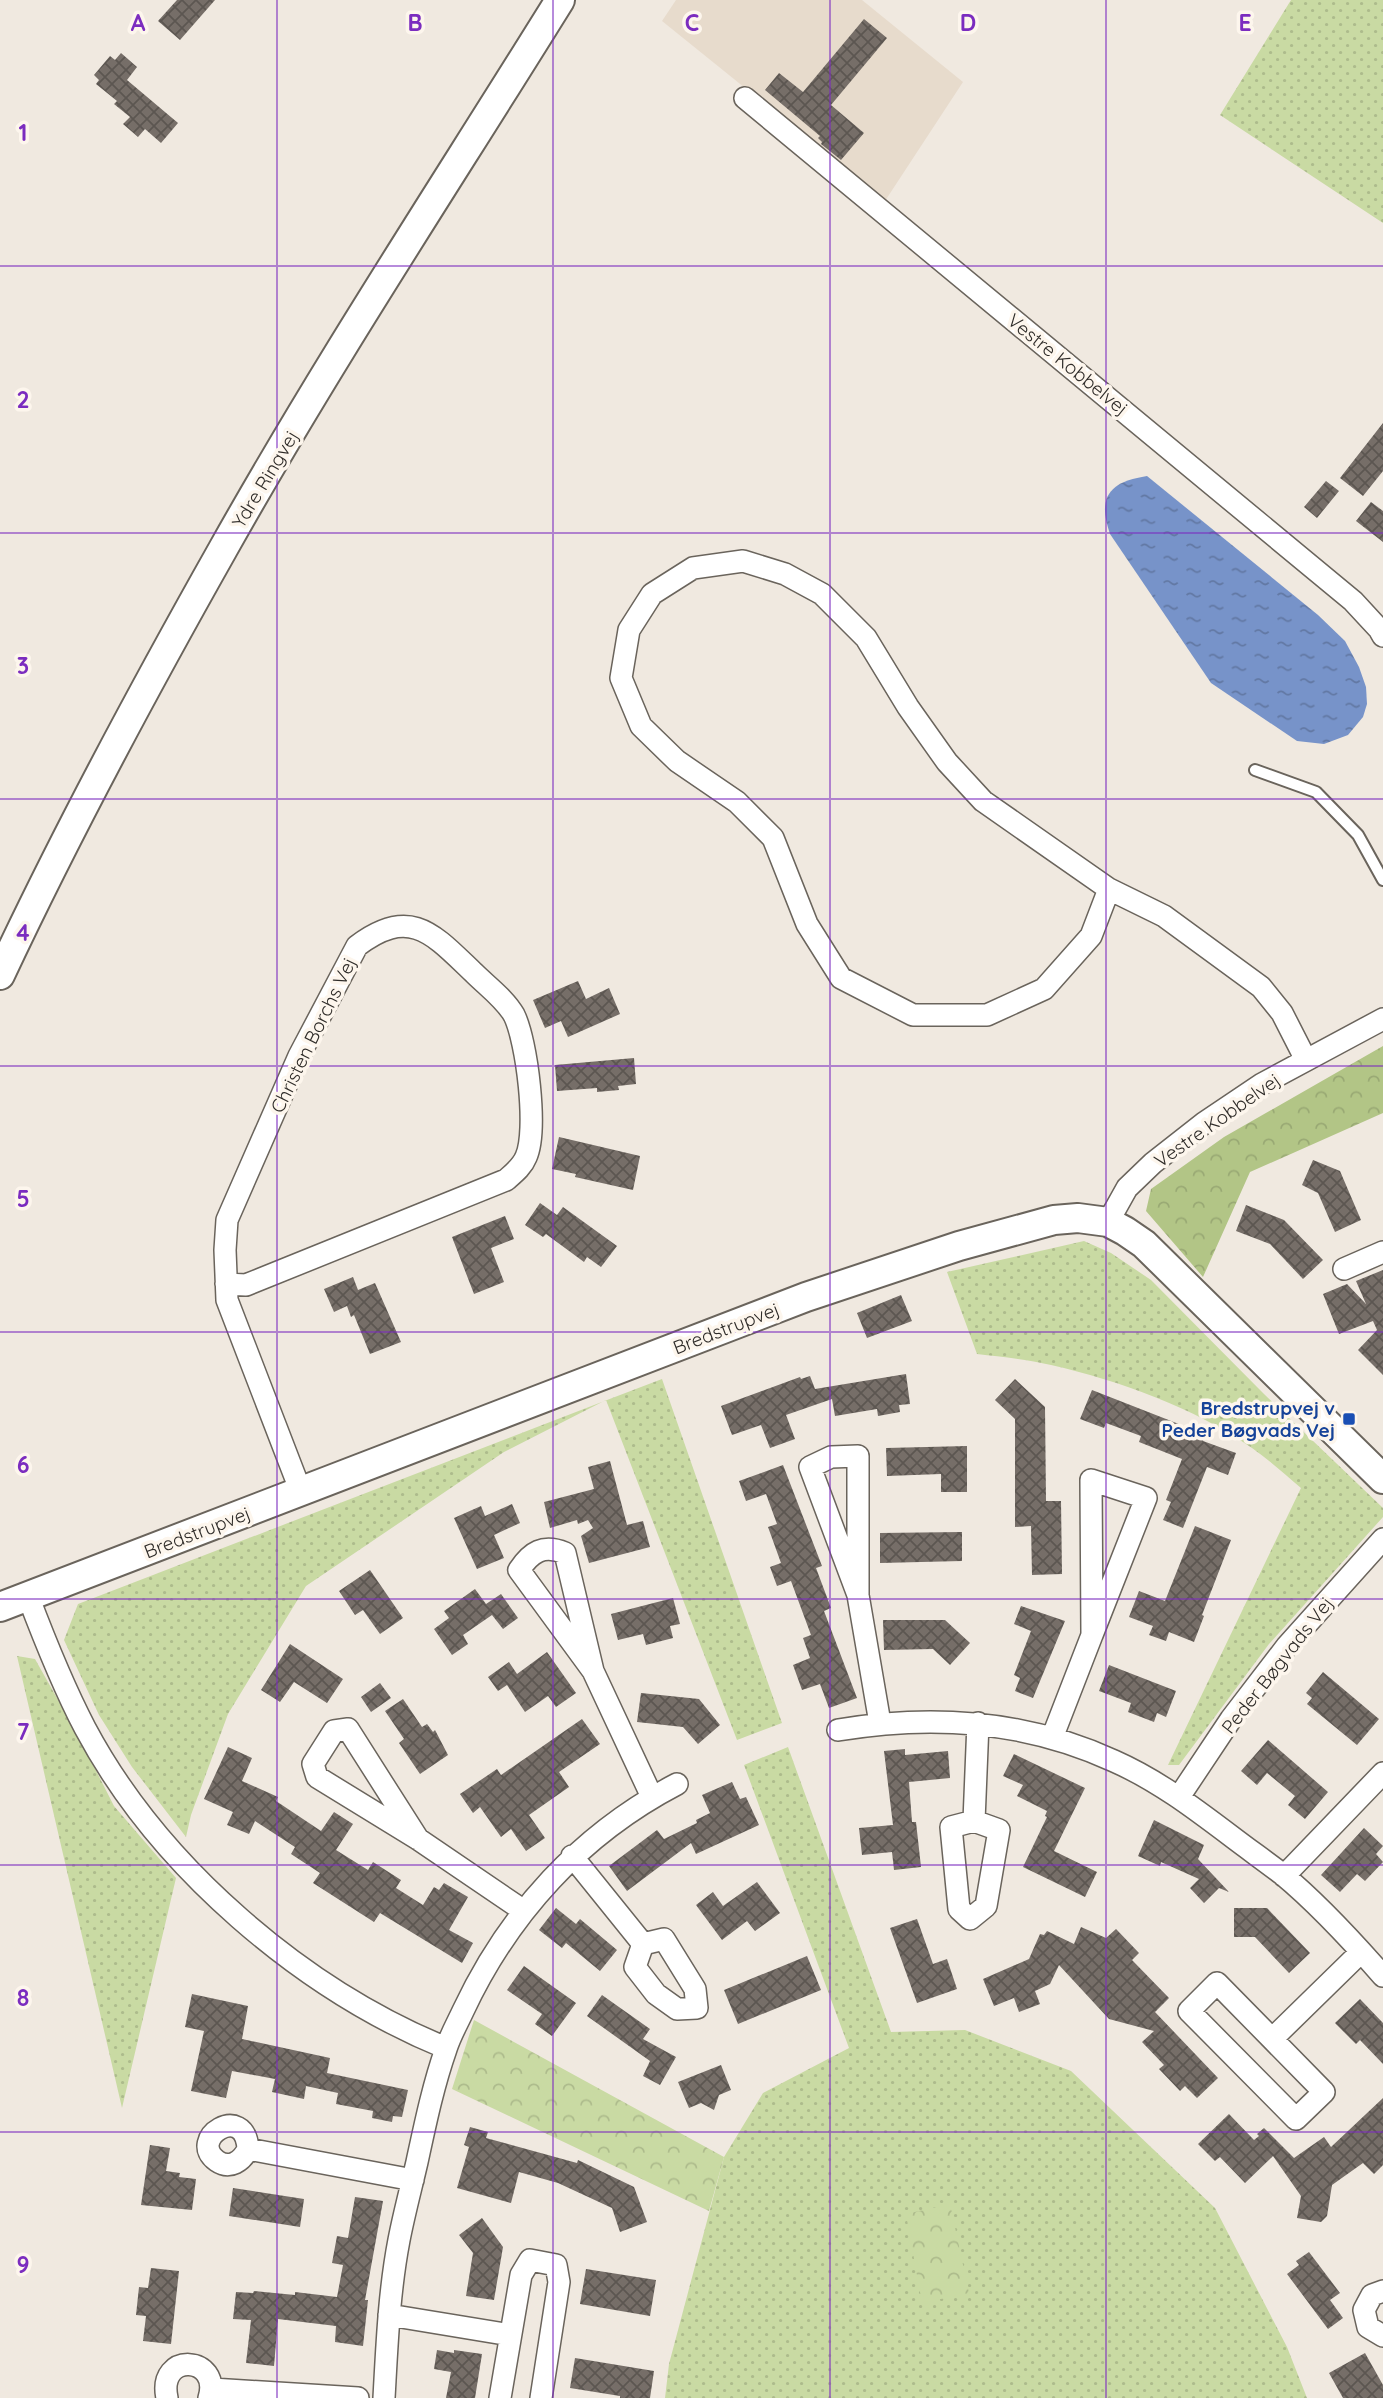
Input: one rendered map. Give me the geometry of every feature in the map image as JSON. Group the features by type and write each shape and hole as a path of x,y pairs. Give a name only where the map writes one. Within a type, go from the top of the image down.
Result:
{"street":[{"name":"Ydre Ringvej","path":"0,975 65,842 224,548 358,324 561,0"},
{"name":"Vestre Kobbelvej","path":"745,98 1353,601 1383,636"},
{"path":"1109,889 1091,936 1044,989 987,1015 913,1015 841,978 807,923 773,838 737,802 677,761 641,726 621,678 629,630 652,594 693,568 743,561 785,574 822,594 866,638 908,707 947,762 983,801 1109,889 1164,916 1261,987 1282,1013 1306,1060"},
{"name":"Christen Borchs Vej","path":"226,1284 246,1285 506,1180 519,1168 527,1155 531,1134 527,1057 519,1027 504,1002 436,937 418,927 386,928 357,946 299,1056 227,1220 225,1250 226,1284 227,1300 301,1492"},
{"name":"Vestre Kobbelvej","path":"1108,1222 1127,1188 1153,1163 1204,1123 1250,1092 1383,1019"},
{"name":"Bredstrupvej","path":"0,1606 806,1297 959,1246 1054,1220 1078,1218 1108,1222 1125,1231 1163,1261 1383,1479"},
{"path":"1344,1269 1383,1252"},
{"path":"858,1595 810,1467 831,1457 858,1456 858,1595 880,1723"},
{"path":"1052,1738 1146,1498 1091,1480 1092,1635"},
{"name":"Peder Bøgvads Vej","path":"1179,1797 1231,1719 1287,1646 1383,1539"},
{"path":"593,1671 565,1552 553,1548 540,1551 527,1558 519,1570 593,1671 652,1797"},
{"path":"28,1597 44,1639 86,1729 108,1766 170,1848 232,1912 285,1955 365,2008 418,2037 446,2048"},
{"path":"838,1730 880,1723 925,1720 978,1723 1052,1738 1115,1761 1179,1797 1284,1876 1383,1976"},
{"path":"974,1821 978,1723"},
{"path":"418,1839 348,1729 334,1731 313,1764 317,1777 418,1839 524,1911"},
{"path":"1284,1876 1383,1773"},
{"path":"384,2398 389,2315 398,2241 446,2048 476,1983 498,1945 572,1856 614,1822 677,1784"},
{"path":"572,1856 643,1944"},
{"path":"1272,2039 1361,1952"},
{"path":"1217,1983 1272,2039 1324,2092 1296,2119 1189,2011 1217,1983"},
{"path":"248,2149 413,2180"},
{"path":"500,2398 521,2275 530,2260 556,2265 559,2282 541,2398"},
{"path":"1383,2291 1373,2295 1364,2310 1368,2327 1383,2336"},
{"path":"389,2315 510,2335"},
{"path":"167,2398 165,2386 169,2374 178,2366 190,2364 201,2368 209,2377 211,2393 358,2398"}],"lane":[{"path":"1255,771 1316,792 1358,835 1383,880"}],"shaded area":[{"path":"676,0 862,0 963,82 885,201 662,21"}],"green space":[{"path":"1291,0 1383,0 1383,223 1220,115"},
{"path":"1383,1046 1383,1113 1250,1172 1203,1277 1146,1211 1151,1189 1224,1137"},
{"path":"1084,1241 1111,1253 1151,1280 1383,1508 1383,1517 1269,1644 1179,1765 1168,1765 1301,1488 1265,1457 1229,1433 1155,1397 1051,1365 977,1354 947,1272"},
{"path":"662,1379 782,1723 737,1740 606,1400"},
{"path":"603,1402 504,1452 306,1586 228,1714 191,1815 186,1837 132,1767 99,1715 64,1640 78,1604"},
{"path":"17,1656 35,1659 114,1806 176,1878 122,2108"},
{"path":"788,1747 891,2032 965,2030 1071,2071 1215,2208 1287,2347 1307,2398 665,2398 669,2364 724,2157 763,2093 849,2048 744,1765"},
{"path":"474,2020 724,2157 709,2211 452,2089"},
{"path":"950,2204 969,2293 922,2303 906,2214"}],"water":[{"path":"1147,476 1318,615 1345,641 1366,687 1367,704 1363,717 1348,735 1324,744 1297,741 1211,683 1110,534 1105,510 1109,493 1123,482"}],"building":[{"path":"177,0 215,0 180,40 158,21"},
{"path":"864,19 887,38 831,105 864,133 841,160 821,144 818,138 820,136 765,90 779,73 803,92"},
{"path":"121,53 137,67 127,80 178,123 161,143 145,129 138,137 123,124 130,117 114,104 117,101 96,84 99,80 94,75 110,56 115,60"},
{"path":"1383,423 1383,471 1363,496 1340,478"},
{"path":"1326,481 1339,491 1317,518 1304,507"},
{"path":"1371,502 1383,511 1383,542 1356,521"},
{"path":"578,981 586,999 609,988 620,1014 568,1037 561,1021 545,1028 533,1000"},
{"path":"634,1058 636,1084 618,1086 619,1090 597,1092 597,1088 557,1091 555,1065"},
{"path":"559,1137 640,1156 633,1190 552,1169"},
{"path":"1313,1160 1340,1171 1361,1220 1335,1232 1318,1193 1302,1185"},
{"path":"540,1203 557,1215 563,1207 617,1246 601,1267 587,1257 584,1262 546,1234 543,1237 525,1225"},
{"path":"1246,1205 1284,1220 1323,1260 1303,1279 1270,1244 1236,1231"},
{"path":"505,1216 514,1239 491,1248 504,1282 474,1294 452,1237"},
{"path":"1383,1270 1383,1375 1358,1350 1377,1330 1373,1321 1339,1334 1323,1294 1347,1284 1366,1304 1356,1281"},
{"path":"353,1277 358,1290 375,1283 401,1342 370,1354 354,1315 351,1317 347,1306 334,1312 324,1289"},
{"path":"901,1295 912,1321 867,1338 857,1313"},
{"path":"906,1374 910,1404 899,1405 900,1412 878,1416 877,1409 835,1416 832,1399 786,1415 795,1439 770,1448 761,1425 732,1435 721,1406 800,1377 810,1376 815,1389"},
{"path":"1015,1379 1045,1407 1046,1501 1061,1501 1062,1574 1032,1575 1031,1526 1015,1527 1015,1419 995,1400"},
{"path":"1092,1390 1189,1428 1191,1423 1207,1429 1203,1441 1236,1453 1228,1475 1207,1467 1183,1528 1163,1520 1171,1502 1166,1500 1182,1459 1139,1442 1141,1436 1106,1423 1104,1428 1080,1419"},
{"path":"967,1446 967,1492 941,1492 941,1474 887,1476 886,1448"},
{"path":"610,1461 627,1525 643,1521 650,1547 589,1563 581,1536 593,1528 588,1520 578,1524 577,1520 550,1528 544,1502 594,1489 588,1467"},
{"path":"783,1465 822,1566 816,1568 831,1608 824,1611 857,1698 829,1708 820,1684 802,1690 793,1665 810,1658 803,1638 811,1635 791,1581 777,1586 770,1567 781,1563 768,1527 777,1524 766,1494 746,1501 739,1481"},
{"path":"512,1504 520,1523 494,1535 504,1558 477,1569 454,1518 481,1506 485,1516"},
{"path":"1195,1526 1231,1540 1194,1642 1169,1632 1166,1641 1149,1635 1153,1626 1129,1617 1139,1591 1165,1601"},
{"path":"962,1532 962,1561 880,1563 880,1533"},
{"path":"370,1570 403,1618 380,1634 363,1610 355,1615 339,1591"},
{"path":"475,1589 486,1604 501,1594 518,1618 503,1629 492,1615 463,1635 468,1644 452,1655 434,1629 449,1618 444,1611"},
{"path":"673,1598 680,1624 670,1626 673,1638 646,1645 643,1634 618,1640 611,1614"},
{"path":"1021,1606 1065,1621 1033,1698 1015,1691 1020,1678 1014,1675 1031,1631 1014,1624"},
{"path":"883,1620 945,1620 970,1643 950,1665 933,1649 884,1650"},
{"path":"290,1644 343,1679 327,1703 294,1682 280,1702 261,1690"},
{"path":"547,1652 576,1693 556,1707 548,1696 525,1712 507,1685 498,1691 488,1677 509,1662 517,1674"},
{"path":"1109,1665 1176,1691 1166,1717 1157,1713 1154,1722 1128,1712 1131,1703 1099,1691"},
{"path":"1323,1672 1379,1719 1357,1745 1307,1704 1312,1698 1306,1693"},
{"path":"380,1683 391,1698 371,1712 361,1697"},
{"path":"641,1693 699,1699 720,1725 698,1744 683,1727 637,1722"},
{"path":"403,1699 422,1727 427,1724 433,1732 435,1730 448,1755 420,1774 399,1743 404,1739 385,1711"},
{"path":"582,1719 600,1744 559,1772 569,1787 529,1815 545,1838 526,1851 511,1829 501,1837 480,1807 473,1813 460,1794 497,1769 501,1775"},
{"path":"1268,1740 1328,1792 1305,1819 1288,1805 1295,1796 1267,1773 1257,1785 1241,1771"},
{"path":"228,1747 252,1758 242,1781 278,1797 276,1801 321,1831 334,1812 353,1824 336,1850 368,1870 373,1862 401,1880 396,1888 423,1905 434,1887 439,1890 444,1883 468,1897 449,1930 473,1943 462,1963 380,1913 374,1922 313,1883 320,1873 291,1854 295,1847 255,1821 249,1834 227,1825 233,1812 204,1799"},
{"path":"905,1749 905,1755 948,1751 950,1778 909,1782 912,1822 916,1822 921,1867 894,1870 892,1852 862,1855 859,1828 893,1825 884,1751"},
{"path":"1014,1754 1085,1788 1054,1851 1097,1872 1085,1897 1023,1867 1047,1817 1047,1811 1017,1796 1023,1785 1003,1776"},
{"path":"732,1782 740,1799 746,1797 759,1825 696,1854 691,1843 627,1891 609,1866 657,1830 664,1839 697,1823 696,1820 710,1813 702,1795"},
{"path":"1154,1820 1204,1845 1198,1859 1229,1892 1219,1888 1204,1903 1190,1888 1199,1879 1161,1862 1160,1866 1138,1856"},
{"path":"1364,1828 1383,1846 1376,1854 1383,1862 1365,1881 1357,1874 1340,1892 1321,1875"},
{"path":"757,1882 780,1913 755,1931 747,1921 722,1940 696,1905 713,1892 723,1906"},
{"path":"556,1908 576,1924 580,1919 617,1950 600,1971 566,1943 562,1948 539,1930"},
{"path":"1234,1908 1267,1908 1310,1953 1289,1973 1255,1937 1234,1937"},
{"path":"917,1919 933,1964 947,1959 957,1989 917,2003 890,1928"},
{"path":"1081,1927 1106,1938 1116,1929 1139,1953 1132,1960 1169,1998 1155,2012 1218,2078 1197,2098 1185,2086 1180,2091 1159,2069 1164,2065 1142,2042 1154,2031 1109,2019 1059,1965 1050,1984 1035,1991 1040,2004 1019,2012 1014,1998 994,2006 983,1979 1029,1959 1040,1934 1044,1935 1047,1931 1074,1944"},
{"path":"807,1956 821,1990 738,2024 724,1990"},
{"path":"524,1966 576,2003 552,2036 535,2024 542,2014 507,1990"},
{"path":"192,1994 248,2006 242,2039 330,2058 327,2073 408,2090 402,2117 393,2116 392,2122 372,2118 373,2111 336,2104 338,2093 306,2086 304,2099 272,2092 275,2079 232,2071 226,2098 191,2091 204,2031 185,2027"},
{"path":"602,1995 650,2029 643,2039 676,2057 660,2085 643,2076 650,2061 587,2016"},
{"path":"1360,1999 1383,2023 1383,2064 1360,2040 1356,2044 1335,2023"},
{"path":"721,2065 731,2090 719,2095 714,2110 701,2103 689,2108 678,2082"},
{"path":"1383,2098 1383,2165 1374,2174 1363,2163 1332,2185 1327,2216 1321,2222 1297,2218 1301,2196 1273,2156 1245,2183 1220,2157 1215,2161 1198,2144 1229,2114 1254,2140 1264,2128 1294,2158 1324,2137 1331,2147"},
{"path":"470,2127 488,2132 486,2138 577,2163 578,2160 634,2187 647,2222 620,2232 612,2208 558,2183 519,2172 511,2203 457,2188 469,2147 464,2145"},
{"path":"150,2145 170,2148 166,2171 180,2173 179,2177 196,2179 192,2210 141,2205"},
{"path":"233,2188 304,2199 300,2227 229,2216"},
{"path":"355,2197 383,2201 365,2300 368,2300 363,2346 335,2342 336,2326 278,2319 274,2366 246,2363 251,2320 233,2319 236,2292 295,2295 295,2292 337,2297 343,2265 332,2263 337,2236 348,2238"},
{"path":"482,2218 503,2247 494,2300 466,2296 473,2253 459,2235"},
{"path":"1309,2252 1340,2293 1330,2300 1343,2318 1328,2329 1287,2274 1299,2265 1296,2261"},
{"path":"151,2268 179,2271 171,2344 143,2341 146,2316 136,2315 139,2287 148,2288"},
{"path":"586,2269 656,2280 650,2316 580,2304"},
{"path":"437,2350 482,2354 475,2398 446,2398 451,2372 434,2369"},
{"path":"1365,2353 1383,2385 1383,2398 1343,2398 1329,2373"},
{"path":"575,2358 654,2371 650,2398 620,2398 570,2388"}],"place":[{"name":"Bredstrupvej v Peder Bøgvads Vej","path":"1349,1419"}]}
